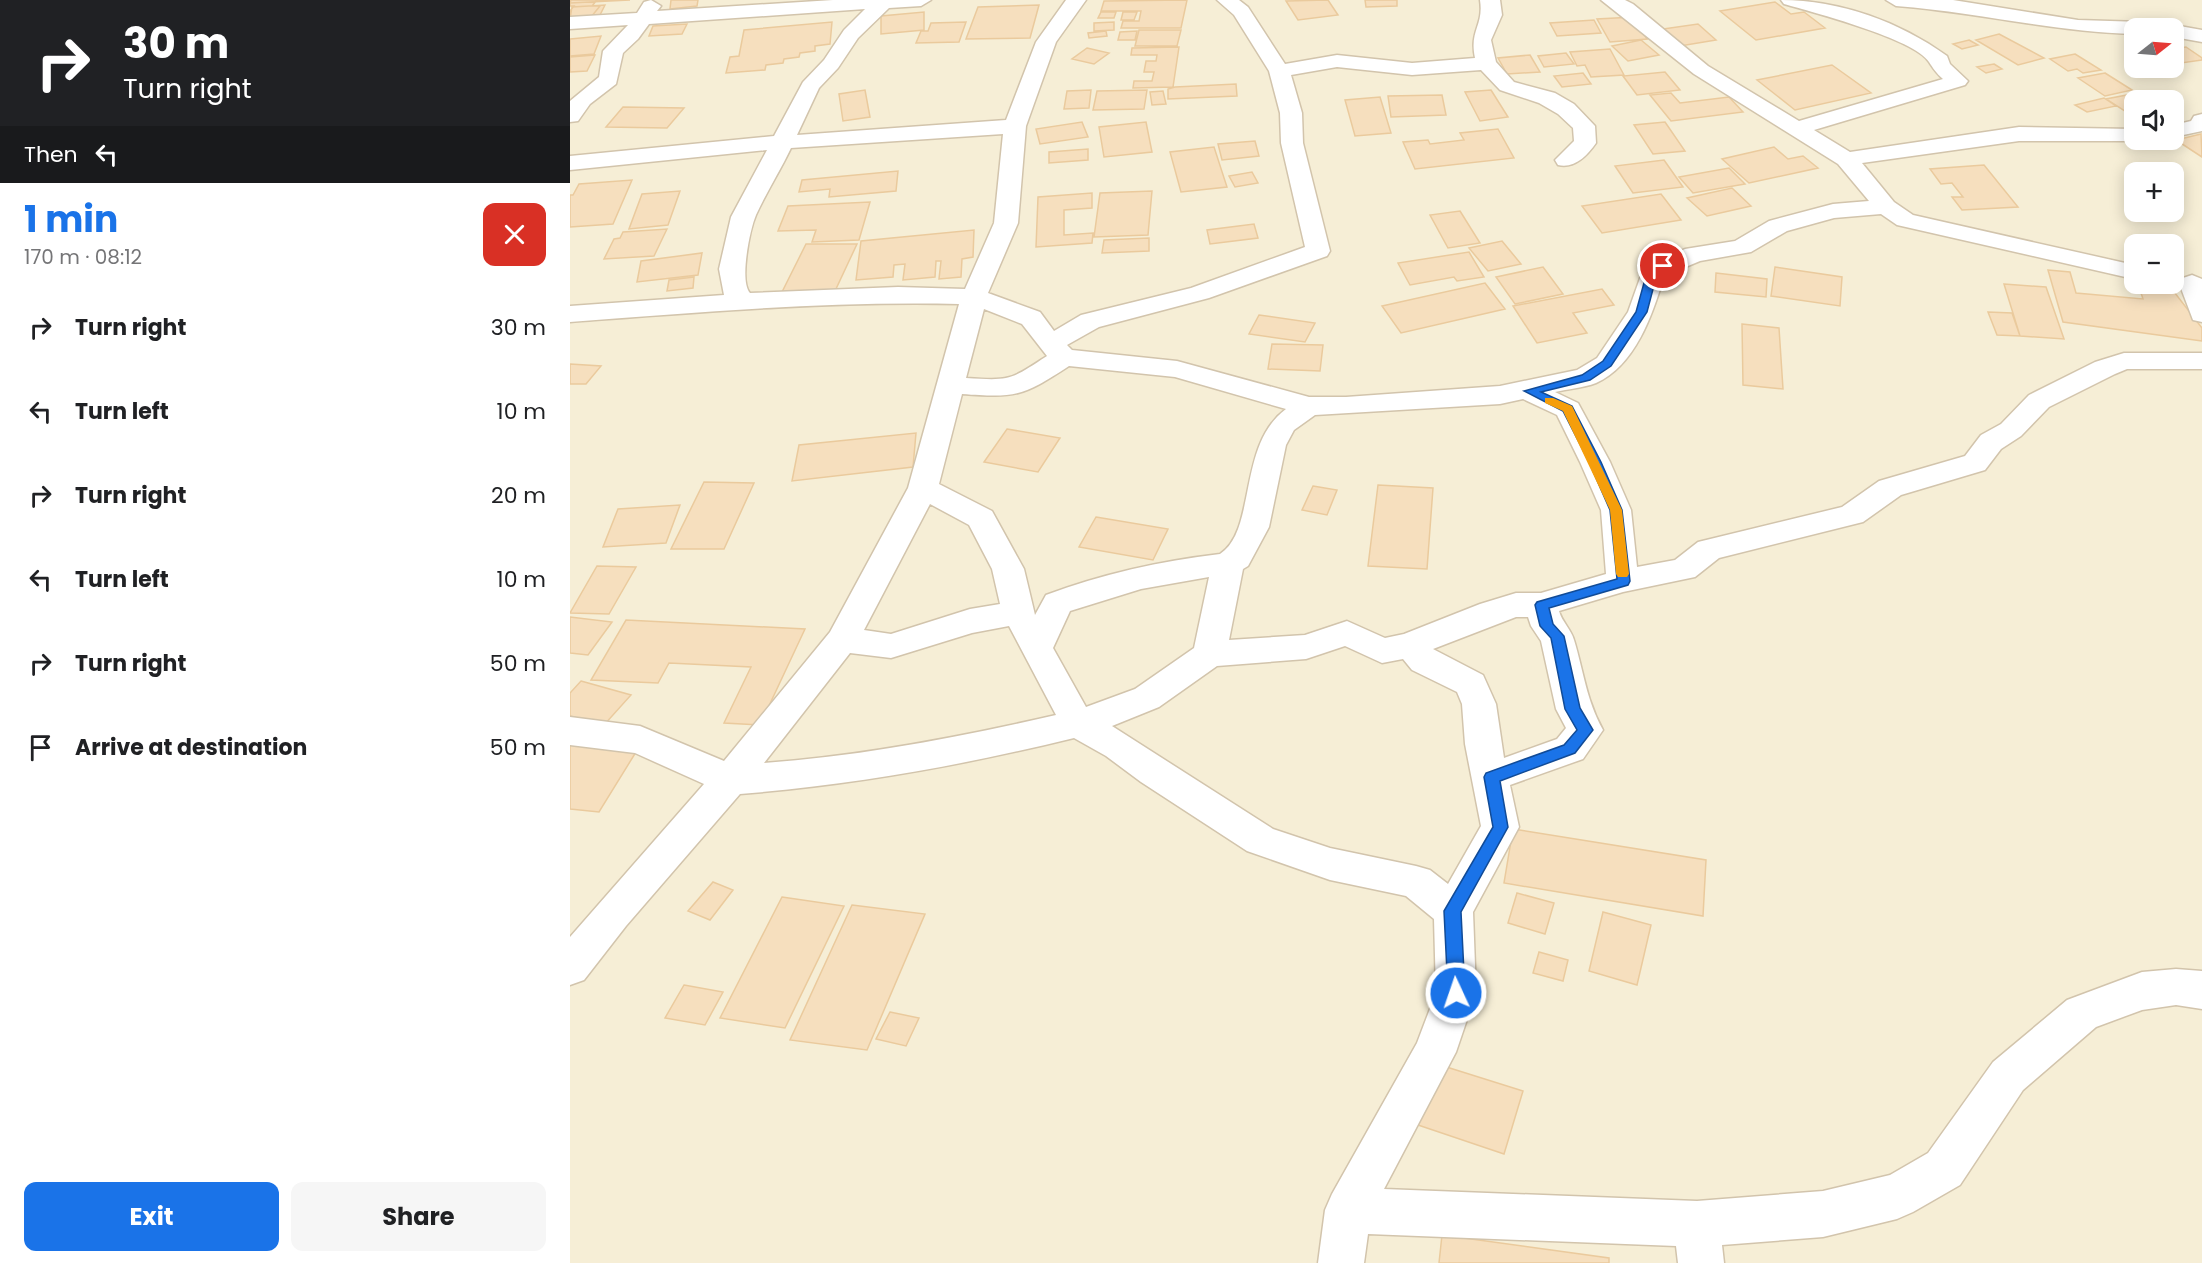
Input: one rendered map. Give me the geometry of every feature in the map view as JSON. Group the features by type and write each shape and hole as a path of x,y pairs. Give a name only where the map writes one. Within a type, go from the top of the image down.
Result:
{"street":[{"path":"570,22 650,8 921,0"},
{"path":"570,967 612,914 730,780 842,640 923,488 974,297 1006,223 1015,126 1046,42 1076,0"},
{"path":"949,385 1006,388 1026,382 1090,321 1200,293 1318,251 1293,143 1291,113 1279,71 1241,10 1227,0"},
{"path":"1490,0 1492,15 1481,40 1486,63 1507,86 1547,98 1566,109 1584,126 1585,143 1566,160"},
{"path":"1611,0 1626,8 1701,70 1846,159 1886,207 1905,220 1918,225 2124,270"},
{"path":"1791,0 1886,28 1932,53 1940,60 1940,66 1958,81 1797,128"},
{"path":"742,301 734,291 732,269 742,217 761,186 810,86 831,64 850,34 886,1"},
{"path":"1822,9 1885,2 1964,6 2006,16 2082,26 2124,27"},
{"path":"570,116 582,99 609,80 613,51 631,35 650,8"},
{"path":"2184,33 2202,36"},
{"path":"1279,71 1337,61 1412,69 1486,63"},
{"path":"2184,129 2201,125 2201,111"},
{"path":"570,163 782,142 912,135 1015,126"},
{"path":"1846,159 2019,134 2124,136"},
{"path":"570,314 694,307 742,301 898,295 974,297 1030,318 1057,351 1178,369 1308,406 1382,404 1500,396 1586,377 1607,364 1641,312 1653,272 1663,266 1694,254 1742,247 1778,226 1833,211 1886,207"},
{"path":"2189,283 2202,314"},
{"path":"570,731 640,740 730,780 809,774 975,748 1078,724 1146,698 1175,680 1209,654 1306,647 1347,633 1382,651 1410,645 1492,612 1516,605 1541,605 1623,581 1684,569 1709,550 1852,515 1890,488 1975,463 1992,442 2012,430 2039,401 2105,368 2124,361 2202,361"},
{"path":"1530,391 1568,409 1595,462 1616,510 1623,581"},
{"path":"1037,647 1057,603 1086,592 1135,580 1228,564 1236,558 1254,527 1272,445 1283,425 1308,406"},
{"path":"923,488 981,518 1008,568 1018,613 1078,724 1119,746 1154,772 1260,840 1330,864 1416,882 1452,911"},
{"path":"1209,654 1228,564"},
{"path":"1492,777 1569,749 1585,730 1573,709 1557,636 1546,626 1541,605"},
{"path":"842,640 891,646 970,621 1018,613"},
{"path":"1341,1263 1348,1210 1436,1052 1456,993 1452,911 1500,827 1492,777 1483,744 1479,704 1471,684 1424,661 1410,645"},
{"path":"1348,1210 1699,1243 1897,1196 1944,1169 2008,1076 2082,1013 2142,991 2176,987 2202,990"}],"shaded area":[{"path":"570,0 2202,0 2202,1263 570,1263"}],"building":[{"path":"570,0 597,0 592,6 600,6 591,17 570,17 570,11 574,6 570,6"},
{"path":"571,0 630,0 570,3"},
{"path":"671,0 698,0 697,6 670,9"},
{"path":"1187,0 1181,28 1121,28 1123,21 1139,21 1141,11 1101,11 1104,1"},
{"path":"1328,0 1338,15 1298,20 1286,1"},
{"path":"1365,0 1397,0 1397,6 1366,7"},
{"path":"1775,2 1791,14 1804,12 1825,28 1756,40 1720,11"},
{"path":"605,5 599,17 570,19 572,7"},
{"path":"1039,5 1030,38 966,39 978,7"},
{"path":"924,12 924,30 881,34 881,16"},
{"path":"1101,12 1116,12 1114,18 1098,18"},
{"path":"1123,12 1137,12 1134,20 1121,20"},
{"path":"1634,17 1647,39 1610,42 1597,19"},
{"path":"1594,20 1601,33 1557,36 1550,23"},
{"path":"832,22 830,44 815,46 815,51 800,53 799,57 784,59 783,63 766,65 765,70 726,73 730,57 739,56 744,30"},
{"path":"966,22 959,42 916,43 921,31 928,31 931,23"},
{"path":"1114,22 1114,30 1094,31 1094,23"},
{"path":"687,24 682,34 649,36 653,26"},
{"path":"1698,24 1716,40 1680,46 1663,29"},
{"path":"1139,30 1181,30 1177,46 1135,46"},
{"path":"1106,31 1107,36 1089,38 1088,33"},
{"path":"1137,31 1135,40 1118,40 1120,32"},
{"path":"1999,34 2044,58 2018,65 1976,40"},
{"path":"601,36 594,54 570,56 570,39"},
{"path":"1641,40 1659,55 1628,61 1612,46"},
{"path":"1969,40 1978,45 1962,49 1953,44"},
{"path":"1179,47 1173,87 1133,88 1134,81 1152,81 1154,72 1144,72 1146,61 1156,61 1157,55 1131,55 1132,48"},
{"path":"2184,47 2202,58 2202,60 2184,63"},
{"path":"1087,48 1109,53 1094,64 1072,59"},
{"path":"1610,49 1624,75 1591,77 1585,65 1577,66 1570,52"},
{"path":"1566,53 1574,64 1544,67 1538,56"},
{"path":"2075,54 2101,70 2083,73 2077,69 2068,71 2050,59"},
{"path":"595,55 587,71 570,72 570,57"},
{"path":"1530,55 1540,72 1507,74 1498,58"},
{"path":"1994,64 2002,69 1986,73 1977,67"},
{"path":"1832,65 1871,93 1795,110 1757,80"},
{"path":"1665,72 1680,90 1637,95 1623,76"},
{"path":"1583,73 1591,84 1562,87 1554,76"},
{"path":"2105,73 2132,90 2105,96 2078,78"},
{"path":"1236,84 1237,96 1168,99 1168,89 1175,87"},
{"path":"865,90 870,117 843,121 839,94"},
{"path":"1091,90 1089,108 1064,109 1067,91"},
{"path":"1147,90 1144,109 1093,110 1097,91"},
{"path":"1491,90 1508,117 1480,121 1465,92"},
{"path":"1163,91 1166,104 1152,105 1150,92"},
{"path":"1671,93 1680,103 1729,97 1743,112 1671,121 1650,95"},
{"path":"1442,95 1446,115 1391,117 1388,96"},
{"path":"2124,96 2124,111 2106,99"},
{"path":"1380,97 1391,133 1355,136 1345,100"},
{"path":"2104,98 2116,106 2087,112 2075,105"},
{"path":"623,107 684,108 667,128 606,127"},
{"path":"1082,122 1088,137 1040,144 1036,129"},
{"path":"1146,122 1152,152 1104,157 1099,127"},
{"path":"1665,122 1685,151 1653,154 1634,125"},
{"path":"1498,129 1514,158 1415,169 1403,142 1428,140 1430,144 1464,140 1460,133"},
{"path":"2201,134 2202,157 2184,145 2184,138"},
{"path":"1255,141 1259,156 1222,160 1218,144"},
{"path":"1214,147 1227,187 1181,192 1170,152"},
{"path":"1774,147 1788,159 1803,156 1818,168 1749,183 1722,159"},
{"path":"1088,149 1088,160 1049,163 1049,152"},
{"path":"1664,160 1683,187 1633,193 1615,166"},
{"path":"1984,165 2018,207 1962,210 1952,197 1963,197 1952,183 1941,184 1930,169"},
{"path":"1729,168 1745,184 1693,193 1679,177"},
{"path":"898,171 896,191 829,197 830,189 799,192 802,180"},
{"path":"1252,172 1258,183 1235,187 1229,176"},
{"path":"632,180 613,224 570,227 570,195 573,195 579,184"},
{"path":"1732,188 1751,206 1707,216 1687,198"},
{"path":"680,191 668,225 629,229 642,194"},
{"path":"1152,191 1148,235 1094,237 1100,193"},
{"path":"1092,193 1092,208 1064,210 1064,235 1093,233 1092,243 1036,247 1038,197"},
{"path":"1661,194 1681,220 1602,233 1582,206"},
{"path":"870,202 859,240 812,242 816,230 778,231 788,206"},
{"path":"1460,211 1480,243 1448,248 1430,215"},
{"path":"1254,224 1258,238 1210,244 1207,230"},
{"path":"667,229 654,256 604,259 614,239 620,238 623,232"},
{"path":"974,230 973,257 962,259 961,277 939,279 941,261 936,261 935,277 903,280 905,264 894,265 893,277 856,280 861,241"},
{"path":"1149,238 1149,251 1102,253 1104,240"},
{"path":"1502,241 1521,264 1488,271 1469,248"},
{"path":"806,244 857,244 835,291 782,292"},
{"path":"1469,252 1484,277 1457,281 1454,277 1410,285 1398,263"},
{"path":"702,253 698,275 637,282 641,261"},
{"path":"1543,267 1563,294 1515,304 1496,277"},
{"path":"1775,267 1842,277 1840,306 1771,296"},
{"path":"2048,270 2070,272 2076,293 2143,299 2141,294 2176,294 2202,328 2202,341 2063,322"},
{"path":"1716,273 1767,279 1766,297 1715,292"},
{"path":"694,277 693,288 667,291 669,280"},
{"path":"1485,283 1505,309 1401,333 1382,306"},
{"path":"2004,284 2046,287 2064,339 2020,336"},
{"path":"1602,289 1614,305 1573,313 1587,333 1537,343 1513,306"},
{"path":"1988,312 2012,313 2020,336 1997,335"},
{"path":"1259,315 1315,323 1305,342 1249,334"},
{"path":"1742,324 1779,328 1783,389 1743,385"},
{"path":"1272,344 1323,345 1320,371 1268,369"},
{"path":"570,364 601,366 586,384 570,384"},
{"path":"1007,429 1060,438 1038,472 984,462"},
{"path":"916,433 913,467 792,481 799,445"},
{"path":"704,482 754,483 724,549 671,549"},
{"path":"1378,485 1433,488 1427,569 1368,566"},
{"path":"1313,486 1337,490 1327,515 1302,510"},
{"path":"680,505 666,543 603,547 618,509"},
{"path":"1096,517 1168,529 1153,560 1079,547"},
{"path":"597,566 636,567 609,614 570,613"},
{"path":"570,617 612,622 588,655 570,653"},
{"path":"626,620 805,629 760,725 724,723 751,667 669,663 658,683 591,680"},
{"path":"581,681 631,695 604,725 570,716 570,693"},
{"path":"570,744 636,752 599,812 570,809"},
{"path":"1513,829 1706,860 1703,916 1504,883"},
{"path":"713,882 733,890 710,920 688,911"},
{"path":"1517,893 1554,903 1545,934 1508,923"},
{"path":"782,897 844,906 785,1028 720,1018"},
{"path":"852,905 925,914 867,1050 790,1040"},
{"path":"1603,912 1651,925 1637,985 1589,971"},
{"path":"1539,952 1568,960 1563,981 1533,973"},
{"path":"684,985 723,992 705,1025 665,1018"},
{"path":"890,1012 919,1018 906,1046 876,1039"},
{"path":"1437,1064 1523,1091 1504,1154 1418,1125"},
{"path":"1442,1235 1609,1258 1609,1263 1439,1263"}],"slow traffic":[{"path":"1549,400 1568,409 1616,510 1623,574"}],"route":[{"path":"1456,993 1452,911 1500,827 1492,777 1569,749 1585,730 1573,709 1557,636 1546,626 1541,605 1623,581 1616,510 1595,462 1568,409 1530,391 1586,377 1607,364 1641,312 1653,272 1663,266"}]}
